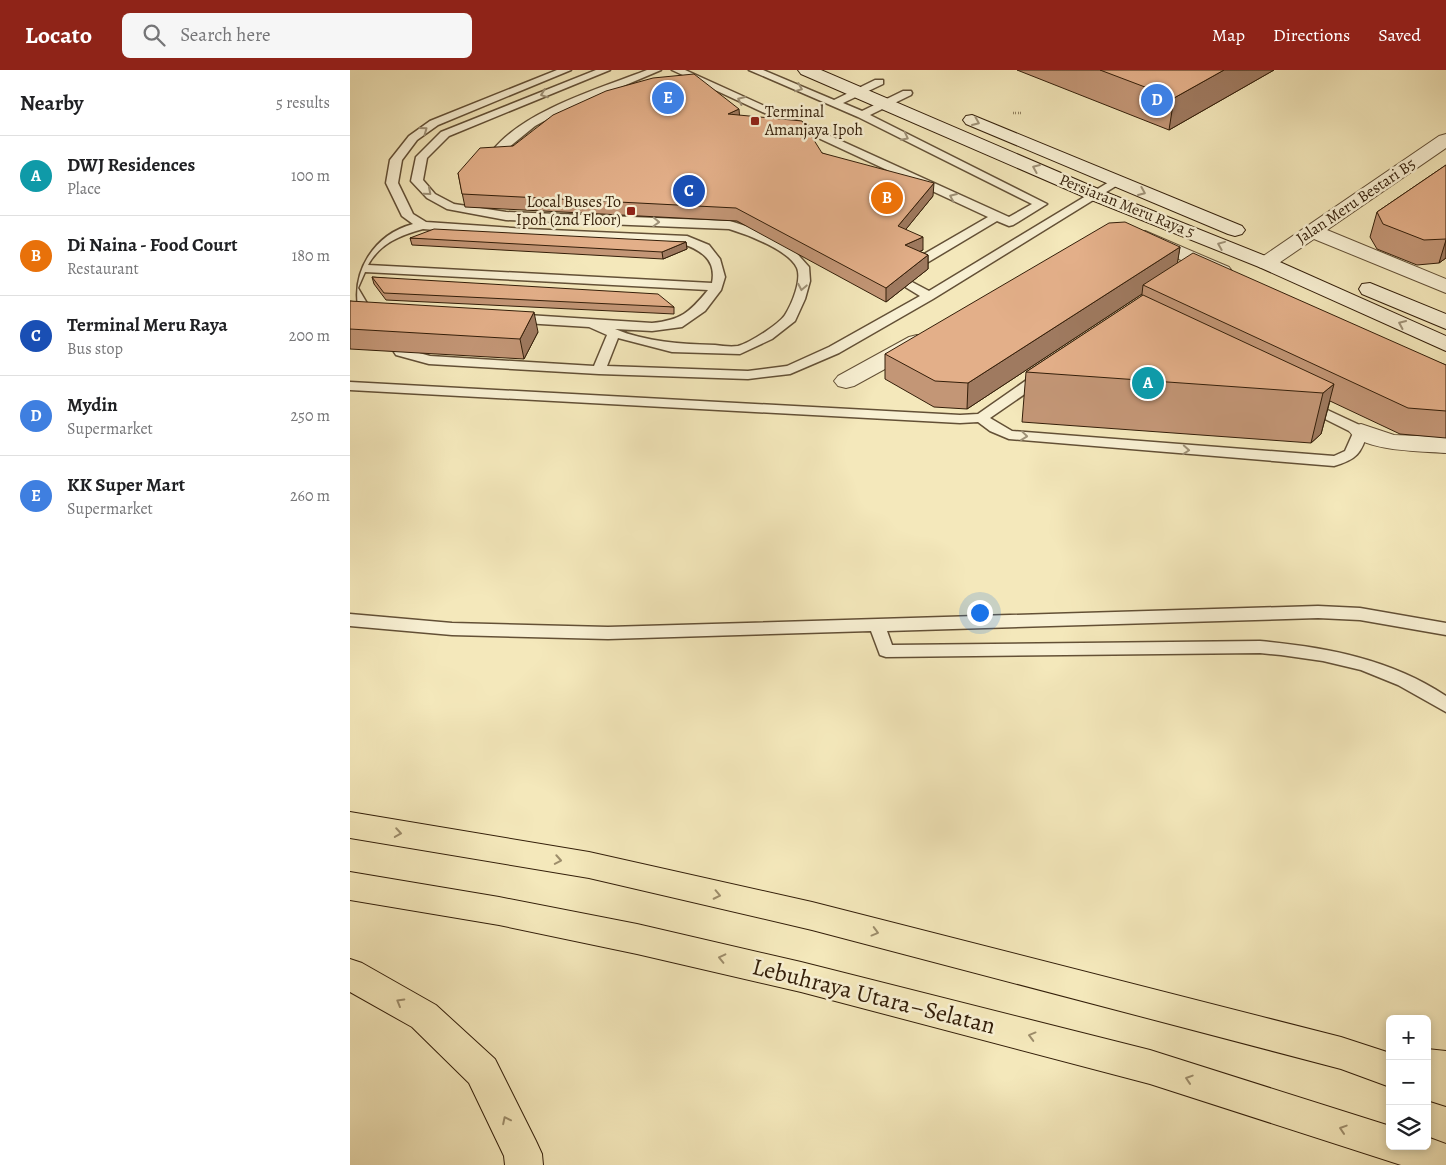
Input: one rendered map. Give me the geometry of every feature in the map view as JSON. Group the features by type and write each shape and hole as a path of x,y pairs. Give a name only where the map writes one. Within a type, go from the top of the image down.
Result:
{"main road":[{"path":"350,825 588,865 812,916 1342,1053 1386,1069"},
{"name":"Lebuhraya Utara–Selatan","path":"350,886 498,911 637,939 801,976 1150,1067 1386,1143"},
{"path":"350,974 424,1016 482,1071 523,1154 524,1165"},
{"path":"1342,1053 1386,1059"},
{"path":"1431,1066 1446,1068"},
{"path":"1431,1084 1446,1089"},
{"path":"1410,1150 1446,1162"}],"street":[{"name":"Persiaran Meru Raya 5","path":"808,70 1096,195 1272,252 1446,322"},
{"path":"850,70 925,101"},
{"name":"Persiaran Meru Raya 5","path":"952,112 1247,235"},
{"name":"Jalan Meru Bestari B5","path":"1272,252 1312,232 1446,140"},
{"path":"1312,232 1446,287"},
{"path":"1122,234 1136,234 1153,240 1242,280"},
{"name":"Persiaran Meru Raya 5","path":"1272,252 1446,344"},
{"path":"846,381 938,330"},
{"path":"1361,431 1390,442 1446,446"}],"lane":[{"path":"423,225 408,216 392,183 396,160 414,138 434,123 566,70"},
{"path":"591,323 614,333 672,348 740,350 767,336 790,318 799,300 804,281 803,267 788,251 751,232 730,225 506,216 451,207 431,196 417,181 422,157 446,134 605,70"},
{"path":"499,150 513,135 542,117 656,70"},
{"path":"676,70 1009,222 1041,204 862,115 754,70"},
{"path":"836,103 879,82"},
{"path":"862,115 907,93"},
{"path":"401,352 429,360 599,370 748,375 790,370 834,350 929,296 1118,181"},
{"path":"916,264 997,216"},
{"path":"364,309 652,327 677,324 700,308 717,287 719,277 714,259 705,248 683,239 527,233 423,225 401,230 375,244 359,268 352,288 364,309 375,322"},
{"path":"359,268 717,287"},
{"path":"908,284 929,296"},
{"path":"599,370 614,333"},
{"path":"350,386 788,409 943,420 981,418 1054,367"},
{"path":"981,418 995,428 1010,435 1334,461 1348,457 1356,449 1361,431 1292,397"},
{"path":"350,620 452,629 608,633 1318,612 1369,615 1446,629"},
{"path":"876,626 886,651 1260,647 1312,652 1363,664 1404,679 1446,706"}],"building":[{"path":"1100,70 1224,70 1174,98"},
{"path":"694,74 739,109 728,114 802,121 822,153 934,183 898,226 923,237 905,245 928,255 886,288 736,208 462,194 458,173 480,148 513,146 553,115 606,91 653,78"},
{"path":"1446,165 1446,239 1424,240 1383,224 1377,212"},
{"path":"1125,222 1180,247 968,383 935,381 885,354 1109,223"},
{"path":"434,229 686,242 662,252 410,238"},
{"path":"1193,253 1446,365 1446,411 1408,408 1143,285"},
{"path":"372,277 658,294 674,307 384,293"},
{"path":"1143,295 1334,384 1323,393 1026,372"},
{"path":"350,301 534,312 520,339 350,329"}],"place":[{"name":"KK Super Mart","path":"668,98"},
{"name":"Mydin","path":"1157,100"},
{"name":"Terminal Amanjaya Ipoh","path":"755,121"},
{"name":"Terminal Meru Raya","path":"689,191"},
{"name":"Di Naina - Food Court","path":"887,198"},
{"name":"Local Buses To Ipoh (2nd Floor)","path":"631,211"},
{"name":"DWJ Residences","path":"1148,383"}]}
